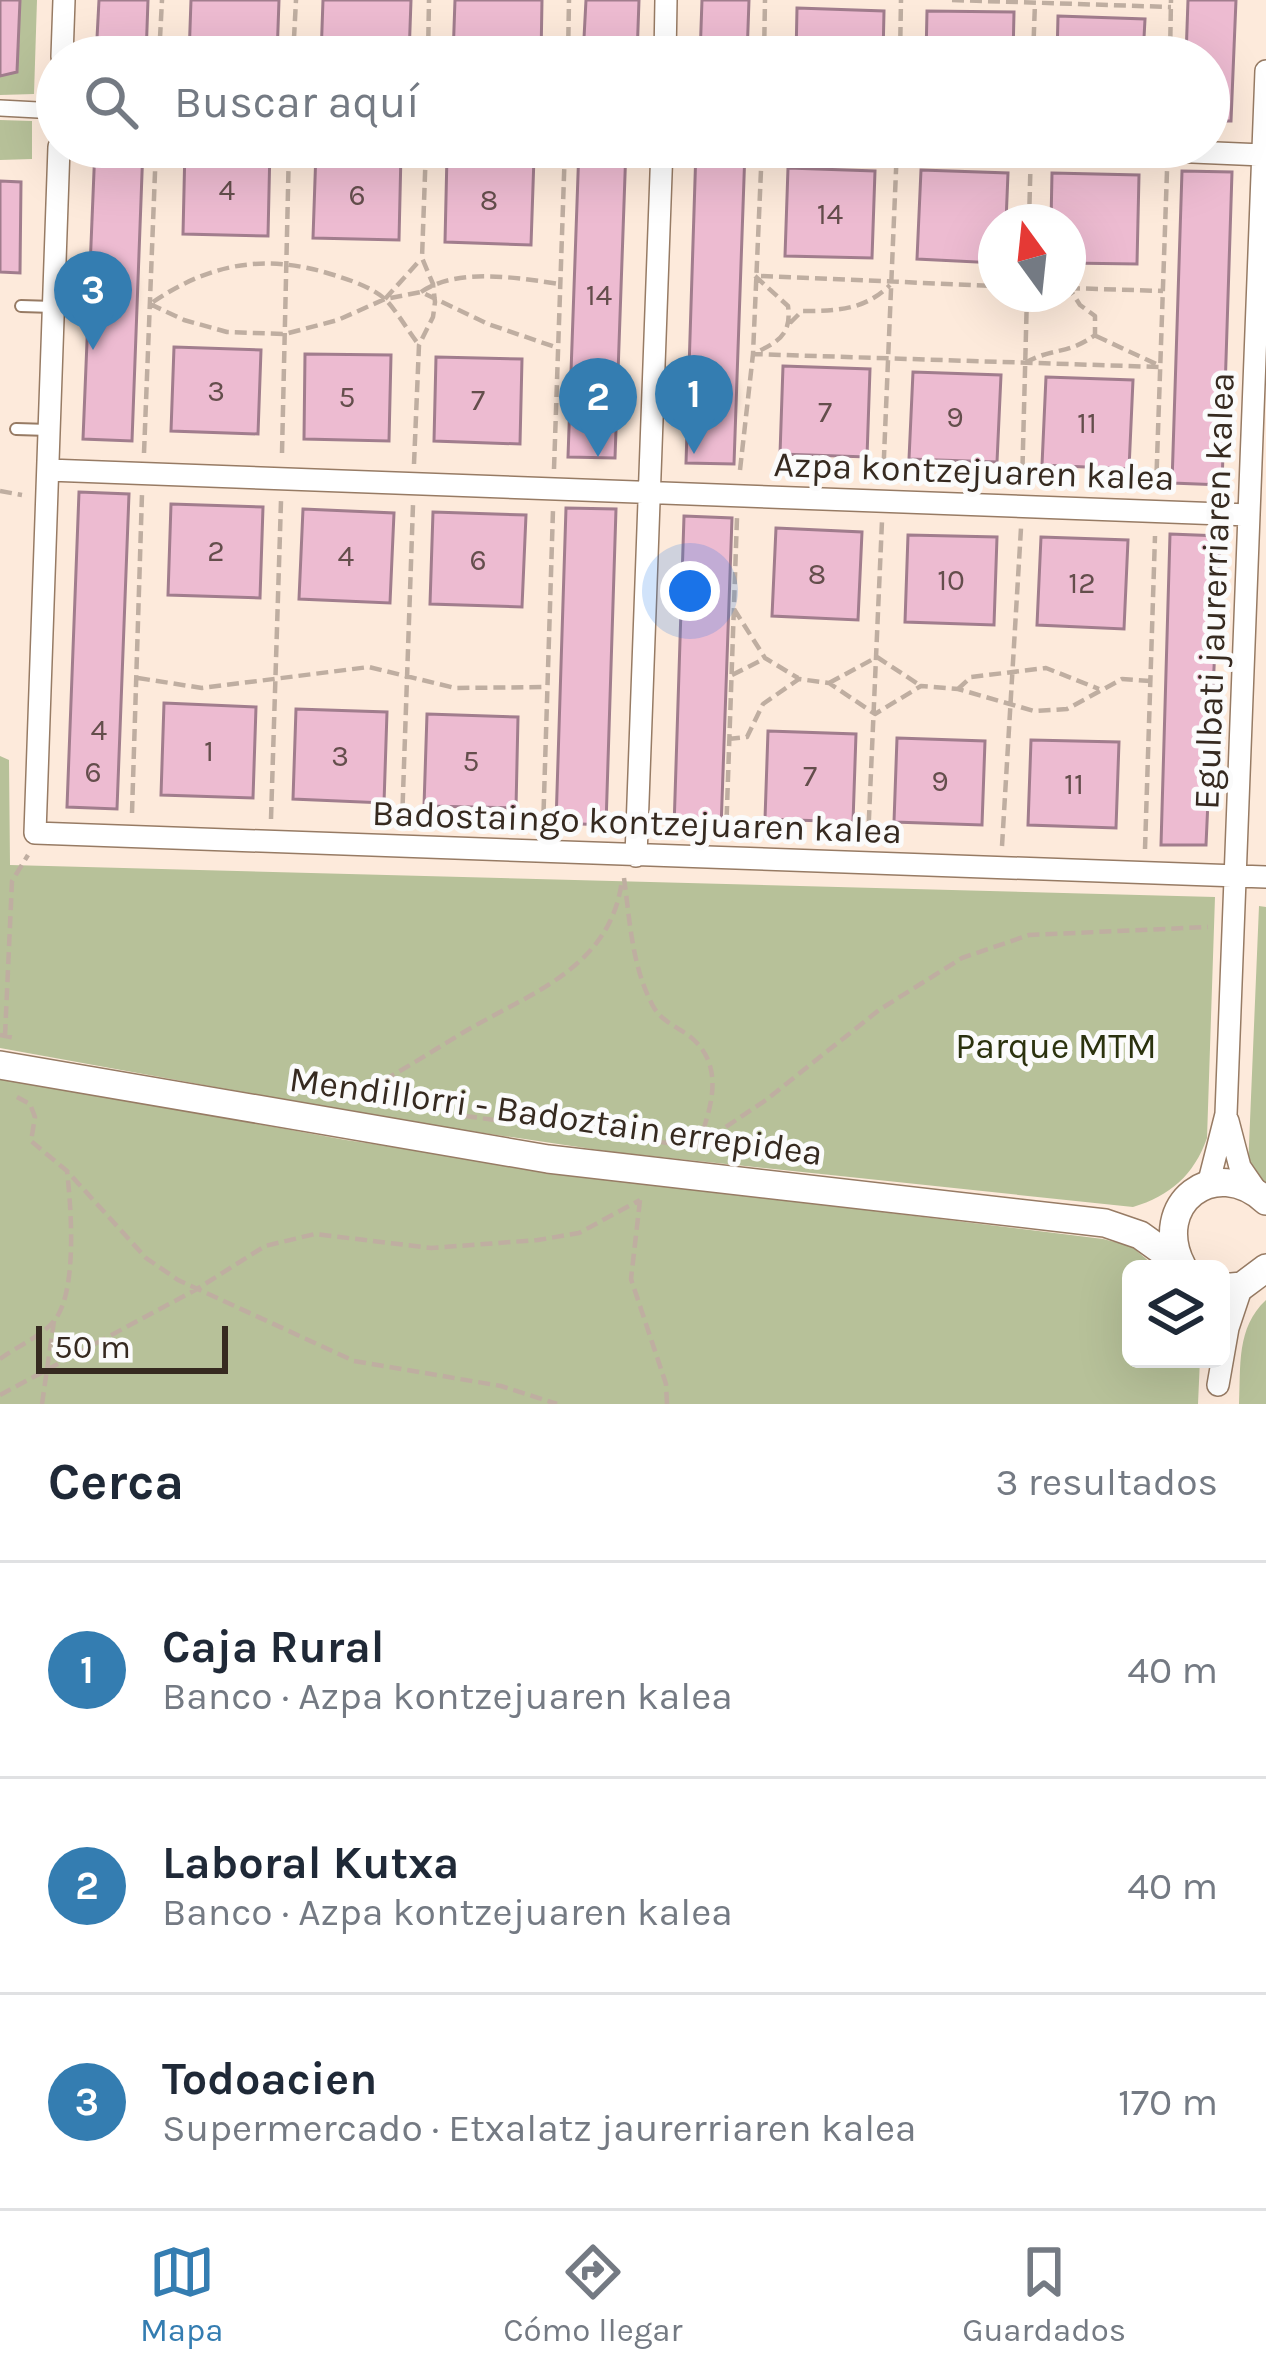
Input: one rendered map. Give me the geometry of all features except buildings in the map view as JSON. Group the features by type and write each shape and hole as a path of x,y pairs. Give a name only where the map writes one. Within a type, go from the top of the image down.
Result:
{"street":[{"path":"63,36 64,0"},
{"path":"666,36 667,0"},
{"name":"Egulbati jaurerriaren kalea","path":"1208,1185 1226,1114 1266,71"},
{"path":"0,108 36,110"},
{"path":"1230,154 1263,155"},
{"path":"35,833 57,168"},
{"path":"636,856 661,168"},
{"name":"Azpa kontzejuaren kalea","path":"48,470 1249,515"},
{"name":"Badostaingo kontzejuaren kalea","path":"35,833 1266,877"},
{"name":"Mendillorri - Badoztain errepidea","path":"0,1065 548,1159 1105,1223 1175,1216"},
{"name":"Egulbati jaurerriaren kalea","path":"1226,1114 1240,1167 1263,1199"},
{"path":"1179,1260 1171,1240 1175,1216 1188,1197 1208,1185 1226,1182 1245,1186 1263,1199"},
{"name":"Mendillorri - Badoztain errepidea","path":"1105,1223 1140,1235 1173,1260"},
{"path":"1218,1394 1232,1287 1266,1268"}],"lane":[{"path":"21,306 53,307"},
{"path":"16,429 49,430"}],"path":[{"path":"160,36 162,0"},
{"path":"294,36 296,0"},
{"path":"428,36 429,0"},
{"path":"568,36 569,0"},
{"path":"764,36 765,0"},
{"path":"900,36 901,0"},
{"path":"952,0 1171,3 1170,36"},
{"path":"1034,36 1035,1"},
{"path":"131,837 155,168"},
{"path":"270,842 288,168"},
{"path":"401,847 418,345 434,317 435,302 422,258 425,168"},
{"path":"542,852 564,168"},
{"path":"726,838 737,495 752,354 761,168"},
{"path":"868,845 896,168"},
{"path":"1029,204 1030,168"},
{"path":"1144,873 1167,168"},
{"path":"385,299 422,258"},
{"path":"150,304 188,280 220,269 286,261 360,284 385,299 418,345"},
{"path":"755,276 978,285"},
{"path":"755,276 788,306 790,323"},
{"path":"150,304 227,332 284,334 338,320 433,284 495,277 560,284"},
{"path":"752,354 782,340 802,310 867,304 892,282"},
{"path":"1086,289 1163,291"},
{"path":"421,292 435,302 558,348"},
{"path":"1086,309 1095,316 1095,335"},
{"path":"1002,847 1022,506 1026,312"},
{"path":"1095,335 1160,367"},
{"path":"1025,363 1044,352 1074,351 1095,335"},
{"path":"752,354 1160,367"},
{"path":"0,490 20,492 28,505"},
{"path":"734,609 765,658 800,679 830,682 875,714"},
{"path":"830,682 877,657"},
{"path":"877,657 921,686 958,689 1034,711 1067,709 1122,679 1150,680"},
{"path":"732,675 765,658"},
{"path":"136,677 202,688 369,667 455,688 548,687"},
{"path":"958,689 971,677 1046,668 1102,690"},
{"path":"728,739 747,737 763,704 800,679"},
{"path":"875,714 921,686"},
{"path":"25,1040 2,1036 11,887 35,833"},
{"path":"370,1102 346,1100 541,992 570,970 619,906 623,873 639,977 656,1013 695,1041 711,1063 712,1100 696,1147"},
{"path":"696,1147 766,1100 879,1010 962,958 1029,935 1215,926"},
{"path":"14,1096 30,1104 34,1118 31,1141 67,1172 146,1258 197,1289 354,1361 501,1386 557,1404"},
{"path":"463,1115 719,1150"},
{"path":"42,1404 54,1321 64,1299 68,1269 67,1172"},
{"path":"0,1395 197,1289 265,1246 315,1234 431,1248 538,1240 579,1233 640,1200 631,1246 631,1279 666,1384 667,1404"},
{"path":"0,1359 54,1321"}],"green space":[{"path":"20,0 37,0 34,94 0,95 0,76 17,72"},
{"path":"0,120 32,121 32,159 0,160"},
{"name":"Parque MTM","path":"0,756 9,760 10,865 1215,897 1207,1138 1179,1182 1133,1207 612,1152 396,1120 0,1048"},
{"path":"1259,906 1266,907 1266,1188 1248,1169"},
{"path":"0,1077 346,1140 606,1178 1103,1239 1131,1246 1147,1260 1122,1260 1122,1368 1200,1368 1198,1404 0,1404"},
{"path":"1266,1300 1266,1404 1239,1404 1245,1335"}],"place":[{"name":"Todoacien","path":"93,350"},
{"name":"Caja Rural","path":"694,454"},
{"name":"Laboral Kutxa","path":"598,457"}]}
